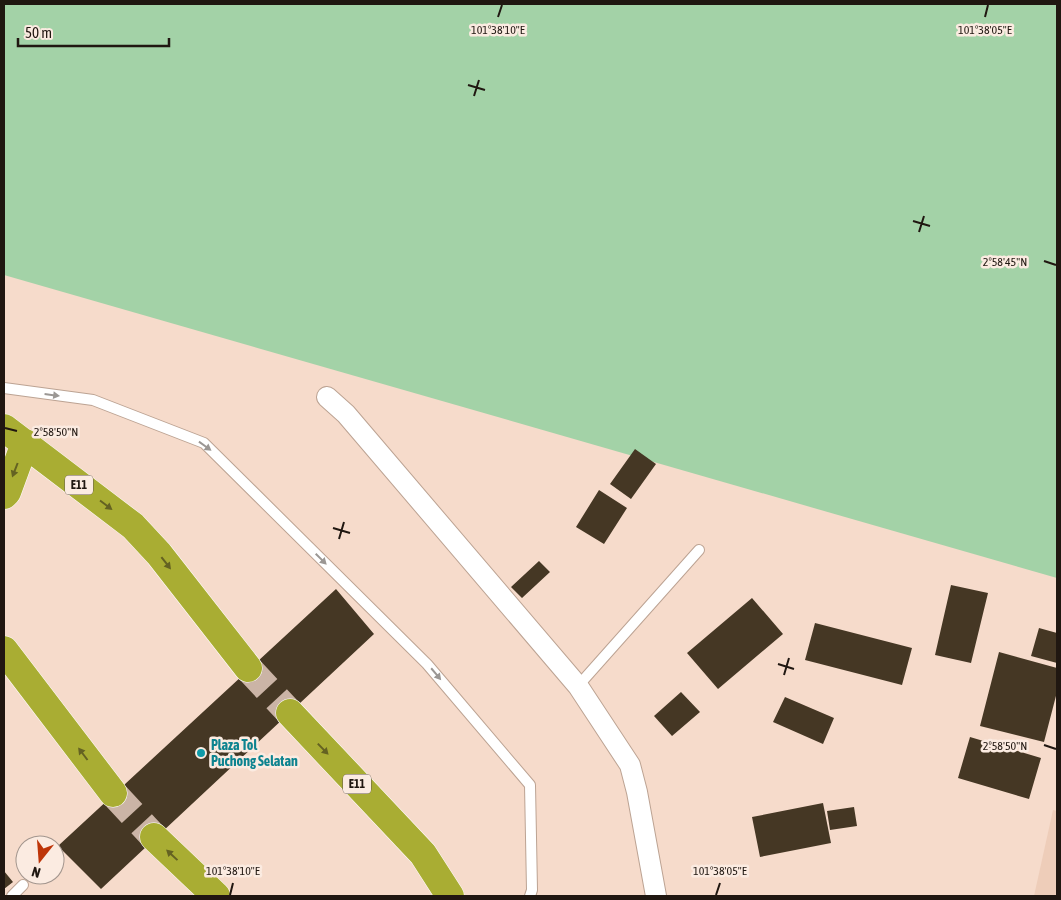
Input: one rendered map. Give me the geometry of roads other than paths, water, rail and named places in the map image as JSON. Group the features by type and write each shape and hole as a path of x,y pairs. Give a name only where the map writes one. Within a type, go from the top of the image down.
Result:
{"highway":[{"path":"4,495 7,492 14,436"},
{"name":"E11","path":"14,436 133,526 159,554 248,668"},
{"path":"4,650 113,793"},
{"name":"E11","path":"290,714 423,854 450,896"},
{"path":"154,837 216,896"}],"street":[{"path":"327,397 346,414 578,686 630,765 637,792 656,896"}],"lane":[{"path":"4,388 94,400 204,443 427,664 530,786 532,890 530,896"},
{"path":"578,686 699,550"},
{"path":"12,896 23,885"}],"tunnel":[{"path":"248,668 290,713"},
{"path":"113,793 154,837"}],"place":[{"name":"Plaza Tol Puchong Selatan","path":"201,753"}]}
